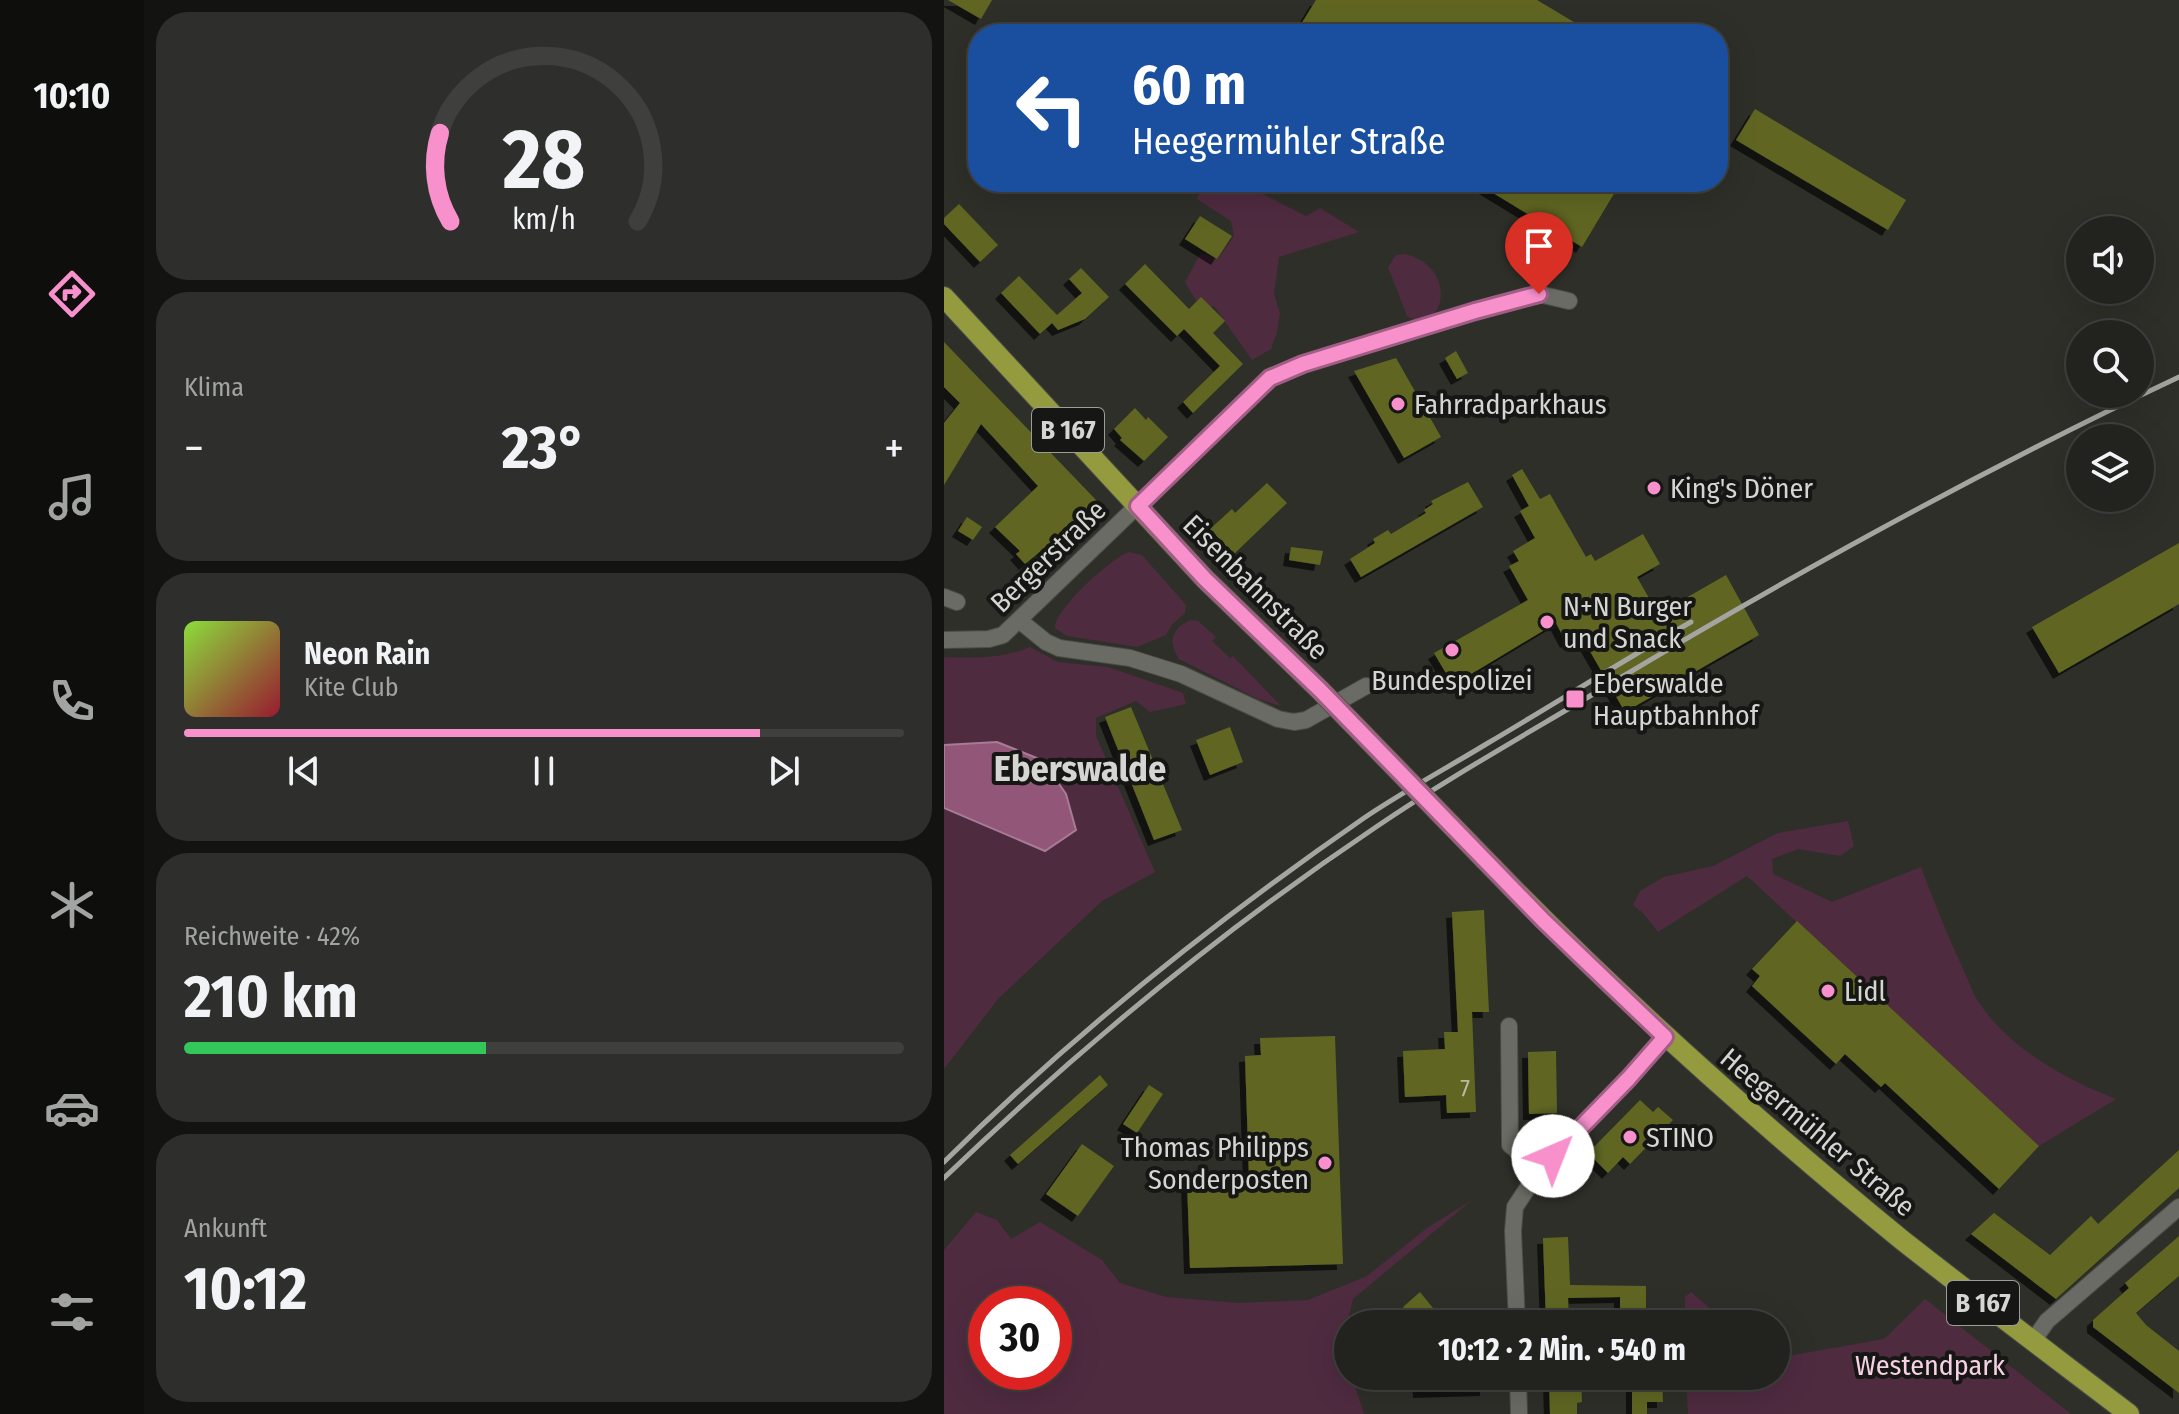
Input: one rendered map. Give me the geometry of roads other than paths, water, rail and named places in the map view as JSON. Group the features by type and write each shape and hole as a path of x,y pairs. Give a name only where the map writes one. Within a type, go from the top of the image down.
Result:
{"main road":[{"name":"Eisenbahnstraße","path":"944,297 1205,579 1320,690 1493,868"},
{"name":"Heegermühler Straße","path":"1493,868 1665,1037 1851,1198 2129,1414"}],"street":[{"name":"Bergerstraße","path":"944,640 989,639 1003,635 1270,378 1303,364 1529,296 1539,294 1569,301"},
{"path":"1020,621 1046,642 1059,648 1130,658 1181,674 1278,719 1294,722 1306,720 1366,686"},
{"path":"1509,1026 1510,1145 1540,1169"},
{"path":"1516,1310 1515,1207 1540,1169 1665,1037"},
{"path":"2033,1341 2047,1321 2179,1207"},
{"path":"1518,1390 1519,1414"}],"railway":[{"path":"944,1178 1046,1083 1152,993 1262,908 1404,808 1820,562 1962,485 2179,377"},
{"path":"944,1162 1094,1024 1200,938 1308,857 1394,798 1691,622"}],"place":[{"name":"Fahrradparkhaus","path":"1398,404"},
{"name":"King's Döner","path":"1654,488"},
{"name":"N+N Burger und Snack","path":"1547,622"},
{"name":"Bundespolizei","path":"1452,650"},
{"name":"Eberswalde Hauptbahnhof","path":"1575,699"},
{"name":"Lidl","path":"1828,991"},
{"name":"STINO","path":"1630,1137"},
{"name":"Thomas Philipps Sonderposten","path":"1325,1163"}],"district":[{"name":"Eberswalde","path":"1080,768"}],"park label":[{"name":"Westendpark","path":"1930,1365"}]}
